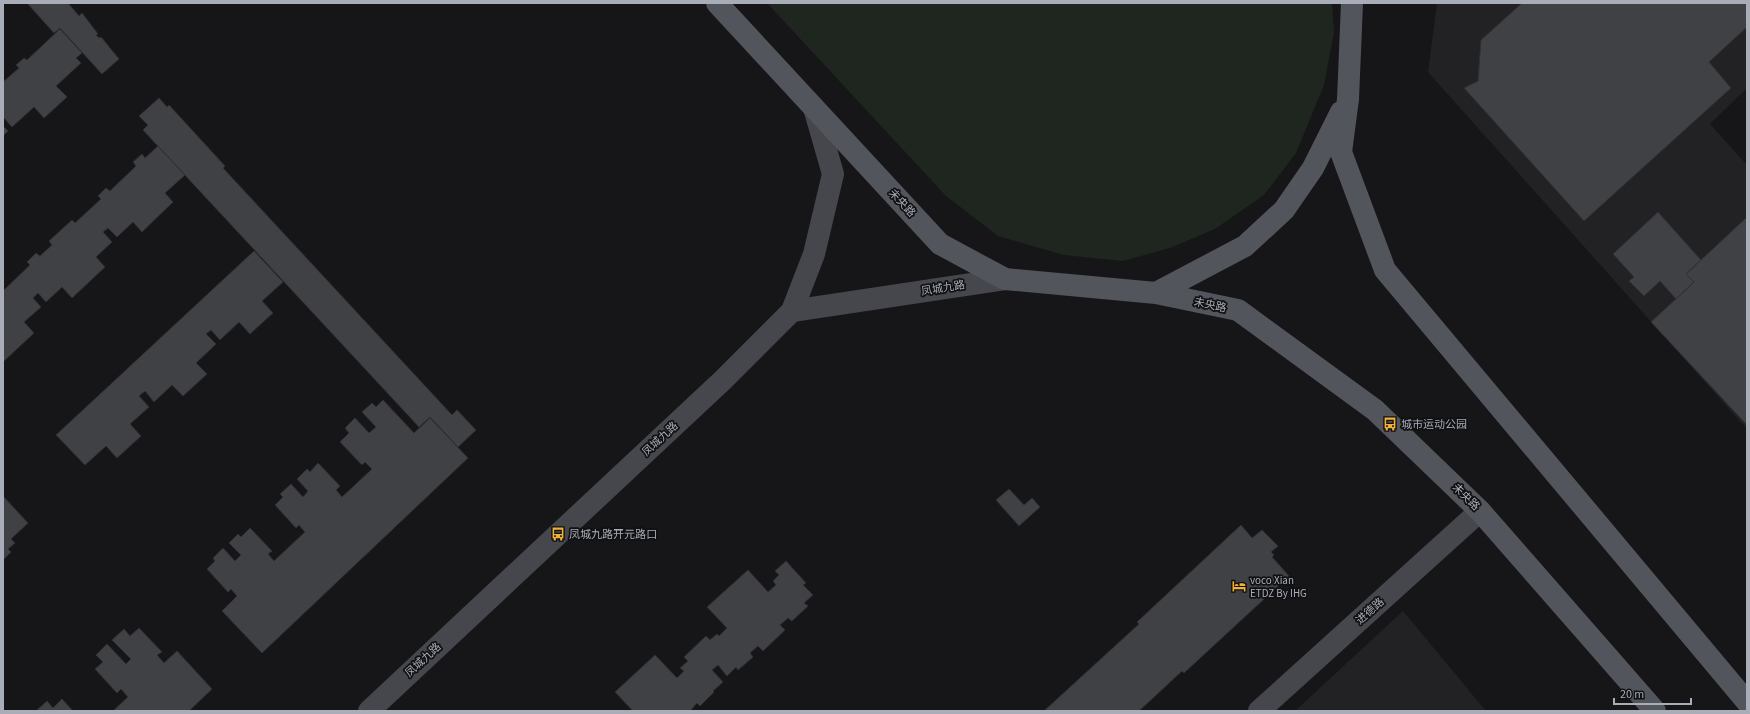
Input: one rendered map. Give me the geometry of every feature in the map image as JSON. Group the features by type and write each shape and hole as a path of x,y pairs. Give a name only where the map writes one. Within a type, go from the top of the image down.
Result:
{"main road":[{"name":"未央路","path":"717,3 940,244 1004,279 1156,293 1238,310 1375,410 1480,511 1655,711"},
{"path":"1352,3 1348,99 1341,152 1385,270 1747,702"},
{"path":"1156,293 1245,246 1284,210 1313,168 1348,99"}],"street":[{"path":"792,311 814,254 833,174 814,108"},
{"name":"凤城九路","path":"369,711 723,380 792,311 1004,279"},
{"name":"进德路","path":"1259,711 1480,511"}],"shaded area":[{"path":"767,3 1332,3 1334,33 1324,85 1296,153 1264,195 1215,229 1170,248 1123,261 1064,255 998,236 946,196"},
{"path":"1437,3 1747,3 1747,88 1710,124 1747,165 1747,429 1428,72"},
{"path":"1403,611 1486,711 1295,711"}],"building":[{"path":"27,3 68,3 79,16 82,13 98,34 96,35 99,38 101,37 119,59 102,74 60,28 54,33"},
{"path":"1522,3 1747,3 1747,27 1709,62 1731,88 1584,221 1464,88 1478,81 1481,40"},
{"path":"60,29 82,53 76,58 81,63 56,86 67,97 44,118 34,107 12,127 3,117 3,82 19,68 16,65 24,58 27,60"},
{"path":"159,98 167,107 169,105 225,166 223,168 452,415 457,410 476,430 458,447 430,417 419,427 143,130 148,125 139,116"},
{"path":"3,126 8,131 3,136"},
{"path":"158,146 185,175 165,193 173,202 142,232 133,222 117,237 108,228 103,232 112,242 96,257 105,267 72,298 62,287 46,302 38,293 33,298 41,307 24,322 34,333 3,362 3,288 4,290 30,265 27,262 36,253 40,256 52,245 49,241 72,220 75,223 101,199 98,196 106,188 110,191 136,166 133,162 142,154 145,158"},
{"path":"1658,212 1701,260 1686,274 1694,282 1676,299 1660,281 1644,296 1629,281 1634,277 1613,254"},
{"path":"1747,217 1747,425 1651,322 1694,282 1686,274"},
{"path":"254,251 283,282 262,301 273,313 250,334 239,322 220,340 211,330 206,334 216,344 196,363 207,374 183,396 172,385 154,402 145,391 139,396 149,407 130,424 141,436 117,458 106,446 85,465 56,435"},
{"path":"383,400 414,433 430,418 468,458 262,653 222,611 237,596 231,589 228,592 207,569 215,561 213,558 223,548 235,561 241,555 229,543 238,534 241,537 250,528 272,551 268,554 274,561 305,532 299,525 296,528 275,505 283,497 280,494 291,484 303,497 308,491 297,479 307,469 310,472 318,463 340,486 336,490 342,497 372,469 365,462 362,465 340,442 349,433 345,428 355,418 369,433 376,427 362,412 372,403 376,407"},
{"path":"1009,489 1024,505 1032,498 1040,507 1019,526 996,500"},
{"path":"3,496 28,523 11,539 15,543 8,549 11,552 3,560"},
{"path":"1241,525 1252,538 1262,530 1278,546 1271,552 1274,555 1272,557 1289,576 1184,673 1182,671 1139,711 1044,711 1139,624 1137,622"},
{"path":"786,561 806,583 803,585 813,595 804,603 808,606 792,621 788,618 780,625 785,630 763,651 758,646 750,653 753,657 738,670 736,667 727,676 718,665 712,670 723,682 700,706 697,703 690,711 633,711 615,692 655,655 677,678 684,671 680,668 688,661 684,657 706,636 710,640 717,634 719,636 727,628 707,607 748,570 768,592 776,585 773,581 779,575 775,571"},
{"path":"139,628 162,652 157,655 164,663 177,651 212,689 189,711 113,711 128,697 121,689 117,693 95,669 103,662 96,655 107,644 126,664 131,659 112,640 124,629 130,636"},
{"path":"62,699 73,711 36,711 47,701 53,708"}],"place":[{"name":"城市运动公园","path":"1390,424"},
{"name":"凤城九路开元路口","path":"558,534"},
{"name":"voco Xian ETDZ By IHG","path":"1239,586"}]}
